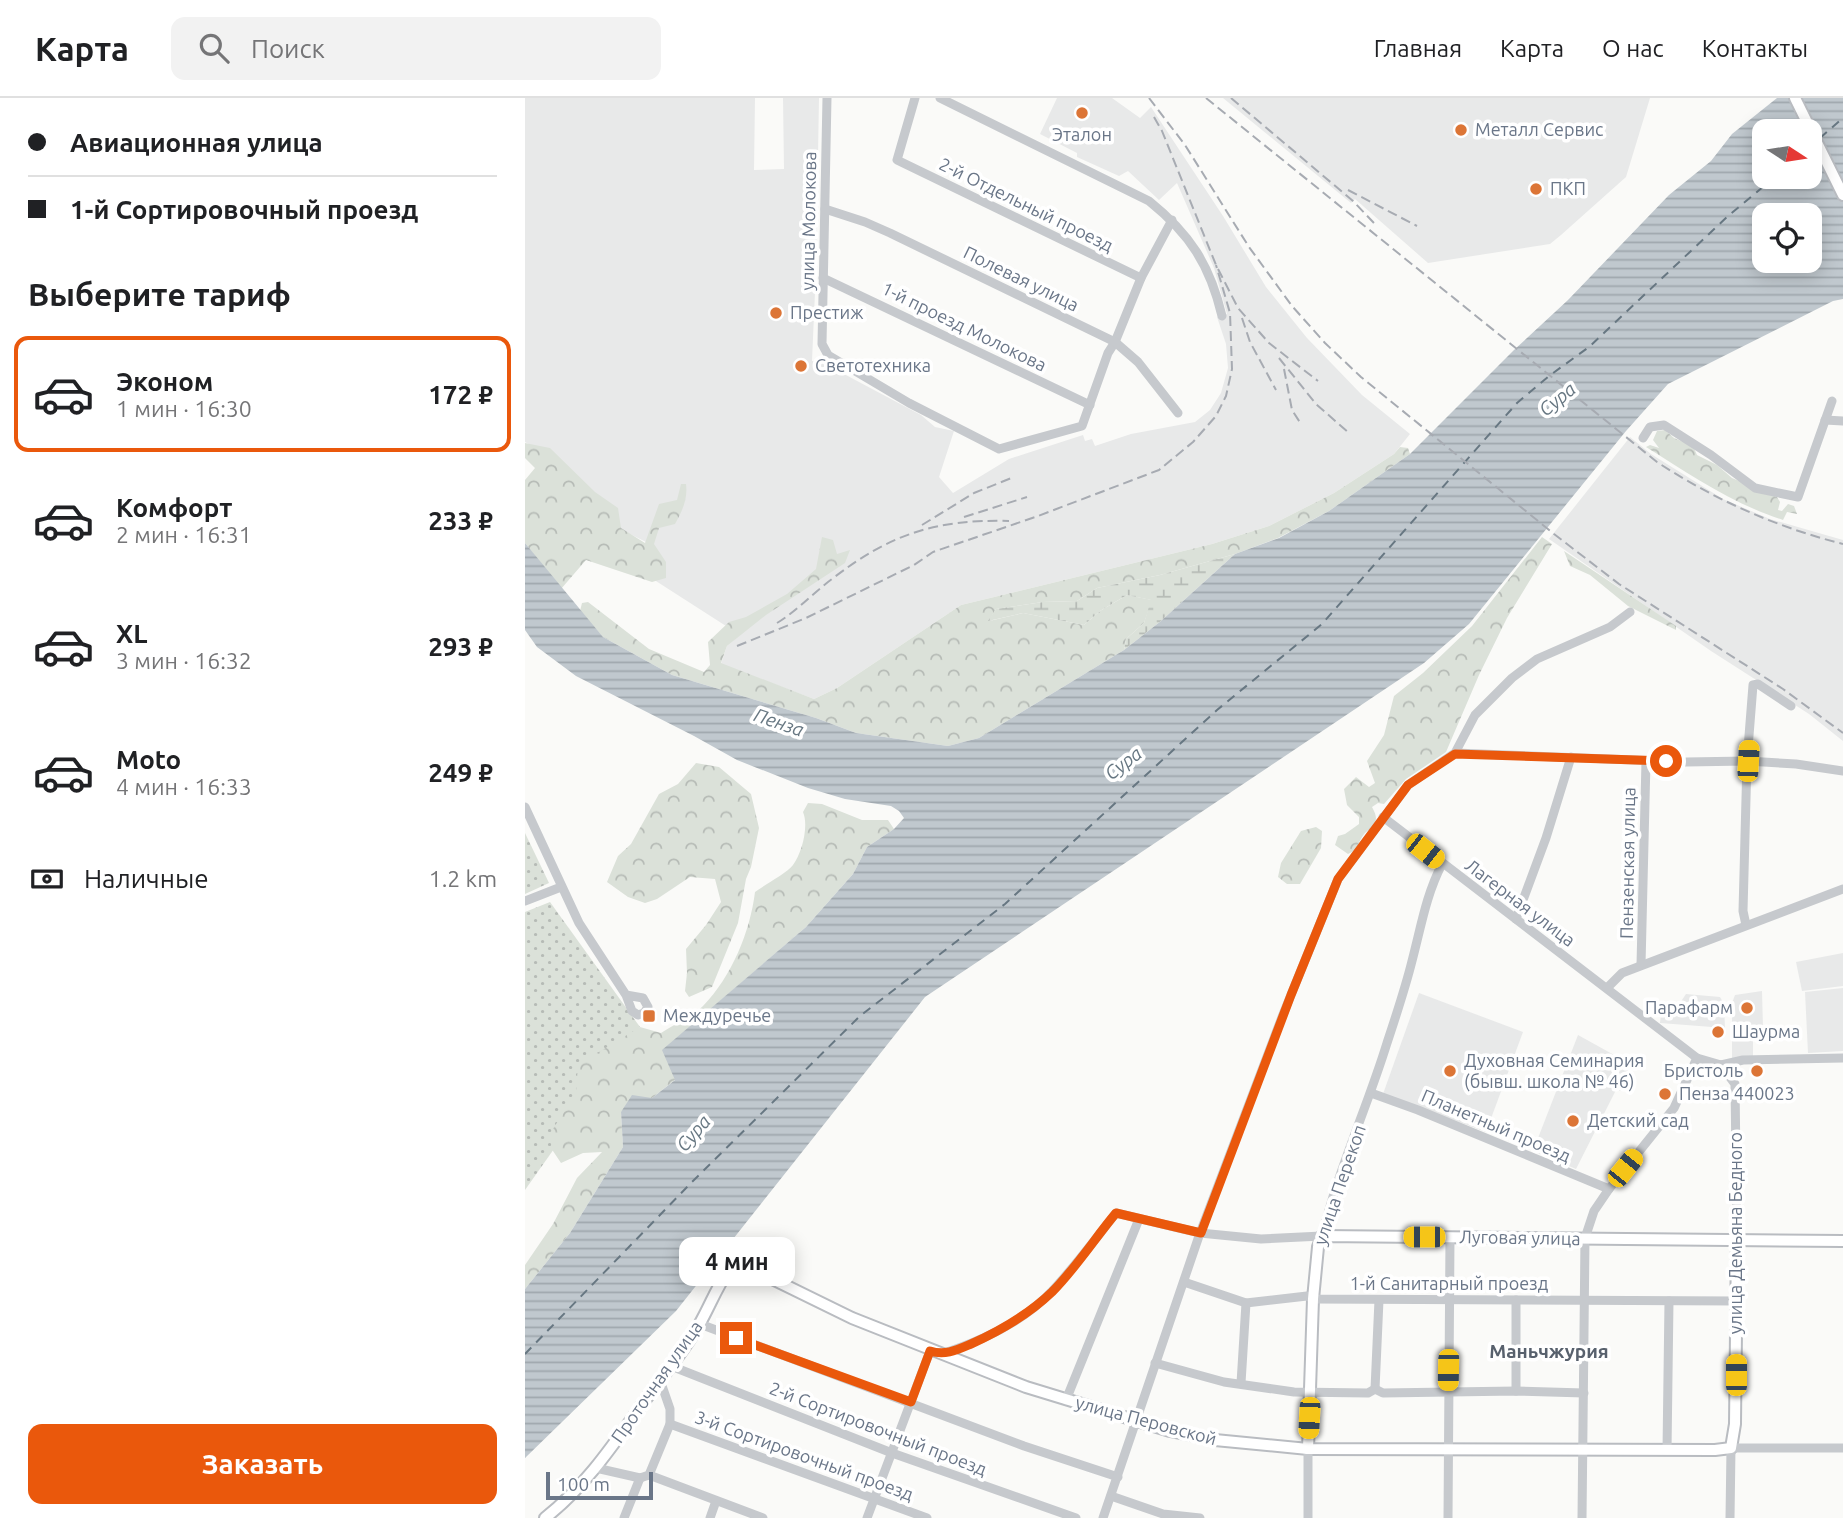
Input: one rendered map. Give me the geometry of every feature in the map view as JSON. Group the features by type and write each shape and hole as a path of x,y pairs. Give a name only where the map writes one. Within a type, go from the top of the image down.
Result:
{"main road":[{"path":"1795,98 1843,195"},
{"name":"Луговая улица","path":"1322,1236 1843,1241"},
{"name":"улица Перекоп","path":"1308,1449 1313,1299 1318,1247 1322,1236"},
{"name":"улица Демьяна Бедного","path":"1731,1448 1735,1424 1737,1240"},
{"name":"улица Перовской","path":"730,1268 750,1268 852,1318 1066,1400 1215,1440 1308,1449 1731,1448"},
{"name":"Проточная улица","path":"545,1518 573,1495 596,1468 700,1324 719,1283 730,1268"}],"street":[{"name":"улица Молокова","path":"827,98 822,344 828,355 909,403 999,449 1081,426 1090,405"},
{"name":"2-й Отдельный проезд","path":"915,98 897,160 1141,278"},
{"path":"940,98 1149,201 1172,220 1202,258 1215,285 1222,316"},
{"name":"Полевая улица","path":"825,209 890,233 1115,342 1138,362 1178,413"},
{"path":"1090,405 1108,353 1141,278 1172,220"},
{"name":"1-й проезд Молокова","path":"824,278 1090,405"},
{"path":"1643,438 1650,427 1664,425 1755,488 1798,497 1832,401"},
{"path":"1825,420 1843,421"},
{"path":"1103,1518 1201,1233 1338,879 1408,785 1455,754 1475,715 1512,678 1537,659 1610,627 1630,612"},
{"path":"1746,925 1743,911 1753,685 1758,684 1791,706"},
{"path":"1455,754 1646,761 1748,761 1843,771"},
{"path":"1516,919 1546,838 1571,757"},
{"name":"Пензенская улица","path":"1641,965 1646,761"},
{"path":"525,807 579,923 626,995 632,1012 638,1015 644,1013 648,1007 643,998 626,995"},
{"name":"Лагерная улица","path":"1383,817 1697,1058"},
{"name":"улица Перекоп","path":"1322,1236 1330,1203 1371,1093 1411,967 1431,885 1442,864"},
{"path":"525,901 561,887"},
{"path":"1607,988 1622,973 1641,965 1843,889"},
{"path":"1582,1518 1585,1238 1594,1211 1674,1108 1697,1058 1721,1065 1743,1060 1843,1058"},
{"name":"улица Демьяна Бедного","path":"1721,1065 1735,1084 1737,1240"},
{"name":"Планетный проезд","path":"1371,1093 1609,1189"},
{"name":"Луговая улица","path":"936,1352 998,1332 1033,1308 1053,1291 1116,1213 1201,1233 1261,1239 1322,1236"},
{"path":"1066,1400 1139,1219"},
{"path":"1448,1518 1450,1237"},
{"path":"1184,1282 1246,1303 1241,1383"},
{"name":"1-й Санитарный проезд","path":"1246,1303 1307,1296 1313,1299 1379,1300 1737,1301"},
{"path":"1375,1389 1379,1300"},
{"path":"1516,1300 1516,1391"},
{"path":"1667,1450 1669,1301"},
{"path":"700,1324 1024,1446 1118,1477"},
{"path":"867,1518 911,1402 936,1352"},
{"path":"1155,1363 1224,1382 1310,1393 1368,1394 1375,1389"},
{"name":"2-й Сортировочный проезд","path":"671,1366 892,1453 1076,1518"},
{"path":"624,1518 670,1424 670,1409 660,1380"},
{"path":"1375,1389 1383,1394 1516,1391 1584,1393"},
{"name":"3-й Сортировочный проезд","path":"670,1424 927,1518"},
{"path":"1731,1448 1843,1448"},
{"name":"улица Демьяна Бедного","path":"1730,1518 1731,1448"},
{"name":"улица Перекоп","path":"1308,1449 1308,1518"},
{"path":"596,1468 645,1477 763,1518"},
{"path":"1111,1496 1163,1514 1200,1518"},
{"path":"710,1518 716,1501"}],"shaded area":[{"path":"525,98 755,98 754,170 784,169 783,98 819,98 812,361 830,362 829,366 921,415 935,427 954,431 939,477 953,493 1009,459 1083,435 1085,441 1092,439 1095,446 1131,434 1195,422 1210,410 1221,393 1228,368 1226,344 1217,317 1227,314 1214,268 1177,183 1159,200 1128,171 1119,176 1077,157 1077,153 1040,134 1057,98 1112,98 1140,118 1151,107 1266,287 1307,338 1362,395 1410,434 1394,454 1334,493 1269,526 1212,544 961,605 837,688 814,699 721,664 727,646 740,635 645,574 648,543 620,529 552,457 525,442"},
{"path":"1223,98 1650,98 1626,177 1550,244 1428,263 1355,199 1351,203"},
{"path":"1630,437 1651,454 1723,499 1770,519 1843,540 1843,741 1809,714 1711,651 1549,539"},
{"path":"1843,953 1843,986 1802,991 1796,962"},
{"path":"1843,988 1843,1051 1808,1053 1805,992"},
{"path":"1762,991 1763,1028 1753,1030 1753,1056 1732,1059 1732,1003 1735,995"},
{"name":"Духовная Семинария (бывш. школа № 46)","path":"1419,993 1523,1032 1486,1132 1383,1094"},
{"path":"1686,994 1720,997 1724,1004 1725,1028 1660,1023 1662,1004 1680,1003"},
{"name":"Детский сад","path":"1578,1035 1634,1066 1621,1091 1616,1090 1576,1169 1533,1151"}],"green space":[{"path":"1665,430 1674,438 1693,446 1697,455 1717,465 1732,478 1777,497 1780,502 1778,510 1782,511 1788,504 1794,506 1797,514 1787,512 1783,520 1747,506 1712,488 1646,447 1650,445 1659,448 1653,440 1657,431"},
{"path":"525,443 550,448 595,492 618,508 621,528 645,543 659,504 677,500 681,484 686,484 685,500 678,519 675,524 659,528 654,544 666,562 666,578 652,582 586,560 561,589 525,543 525,480 535,468 525,458"},
{"path":"1400,447 1408,448 1410,454 1329,511 1278,538 1235,554 1160,575 1097,588 1077,601 1043,602 996,609 989,621 1023,613 1084,625 1100,611 1127,595 1152,600 1144,623 1126,639 1124,650 979,738 948,746 856,733 816,718 672,675 603,637 580,611 582,603 588,602 649,649 704,672 710,665 708,642 729,622 746,617 787,594 816,569 822,537 833,540 837,554 850,550 845,563 766,615 727,646 721,663 814,699 837,688 961,605 1212,544 1269,526 1334,493 1394,454"},
{"path":"1542,537 1552,544 1507,618 1446,752 1406,779 1384,804 1378,803 1372,807 1376,816 1375,822 1362,837 1356,850 1348,854 1335,845 1338,836 1359,824 1359,817 1347,805 1344,789 1356,777 1369,787 1375,783 1367,761 1384,735 1394,696 1423,673 1472,626"},
{"path":"1564,551 1676,626 1676,630 1628,606 1590,575 1570,566"},
{"path":"1235,554 1161,621 1124,650 1126,639 1144,623 1151,600 1127,595 1100,611 1084,625 1023,613 988,621 996,609 1043,602 1077,601 1097,588 1160,575"},
{"path":"696,763 719,767 751,794 759,828 738,923 712,987 689,997 685,991 686,949 721,902 715,879 690,877 657,899 645,903 628,897 607,882 618,856 631,844 659,794 678,784"},
{"path":"808,803 822,804 862,820 888,820 894,829 867,847 853,874 806,927 663,1050 676,1079 652,1098 621,1112 623,1147 570,1233 525,1289 525,1265 553,1224 577,1178 602,1152 583,1153 561,1163 551,1148 553,1129 576,1092 578,1065 640,1027 661,1033 703,1006 723,981 738,953 749,922 755,892 786,872 796,860 802,847 805,832 803,812"},
{"path":"1316,827 1322,831 1321,848 1300,884 1287,884 1278,877 1281,863 1301,831"},
{"path":"525,833 549,883 525,894"},
{"path":"550,902 640,1027 525,1190 525,912"}],"water":[{"path":"1777,98 1843,98 1843,299 1833,301 1668,384 1626,431 1469,624 1424,663 925,997 676,1311 525,1458 525,1289 570,1233 623,1147 621,1112 632,1095 652,1098 675,1080 662,1050 806,927 853,874 867,847 894,829 904,818 891,806 845,799 808,788 737,760 576,676 537,647 525,630 525,543 603,637 672,675 816,718 856,733 948,746 979,738 1124,650 1161,621 1235,554 1279,538 1329,511 1410,454 1568,300 1669,195 1711,161 1732,134"}],"ferry route":[{"path":"1822,136 1843,118"},
{"path":"525,1354 691,1183 860,1016 1005,904 1217,710 1322,624 1517,403 1589,347 1728,216 1761,189"}],"railway":[{"path":"1149,98 1185,145 1249,247 1292,306 1325,343 1361,377 1619,584 1783,689 1843,733"},
{"path":"1206,98 1657,462 1747,511 1843,544"},
{"path":"1231,98 1353,201 1374,223"},
{"path":"1154,117 1216,265 1238,308 1269,343 1318,381"},
{"path":"1348,190 1417,226"},
{"path":"737,646 806,618 914,565 933,552 1159,470 1193,442 1216,416 1226,396 1232,369 1230,313 1216,265"},
{"path":"1242,318 1250,342 1276,390"},
{"path":"1279,358 1316,404 1349,433"},
{"path":"1284,369 1292,410 1301,424"},
{"path":"922,525 974,493 1014,477"},
{"path":"964,517 1027,497"},
{"path":"777,623 853,564 894,540 915,532 959,523 1009,521"}],"place":[{"name":"Эталон","path":"1082,113"},
{"name":"Металл Сервис","path":"1461,130"},
{"name":"ПКП","path":"1536,189"},
{"name":"Престиж","path":"776,313"},
{"name":"Светотехника","path":"801,366"},
{"name":"Парафарм","path":"1747,1008"},
{"name":"Междуречье","path":"649,1016"},
{"name":"Шаурма","path":"1718,1032"},
{"name":"Духовная Семинария (бывш. школа № 46)","path":"1450,1071"},
{"name":"Бристоль","path":"1757,1071"},
{"name":"Пенза 440023","path":"1665,1094"},
{"name":"Детский сад","path":"1573,1121"}],"district":[{"name":"Маньчжурия","path":"1549,1351"}],"route":[{"path":"736,1338 911,1402 930,1351 941,1354 963,1347 998,1332 1033,1308 1053,1291 1116,1213 1201,1233 1338,879 1408,785 1455,754 1666,761"}],"water label":[{"name":"Сура","path":"1557,399"},
{"name":"Пенза","path":"779,722"},
{"name":"Сура","path":"1123,763"},
{"name":"Сура","path":"693,1133"}]}
